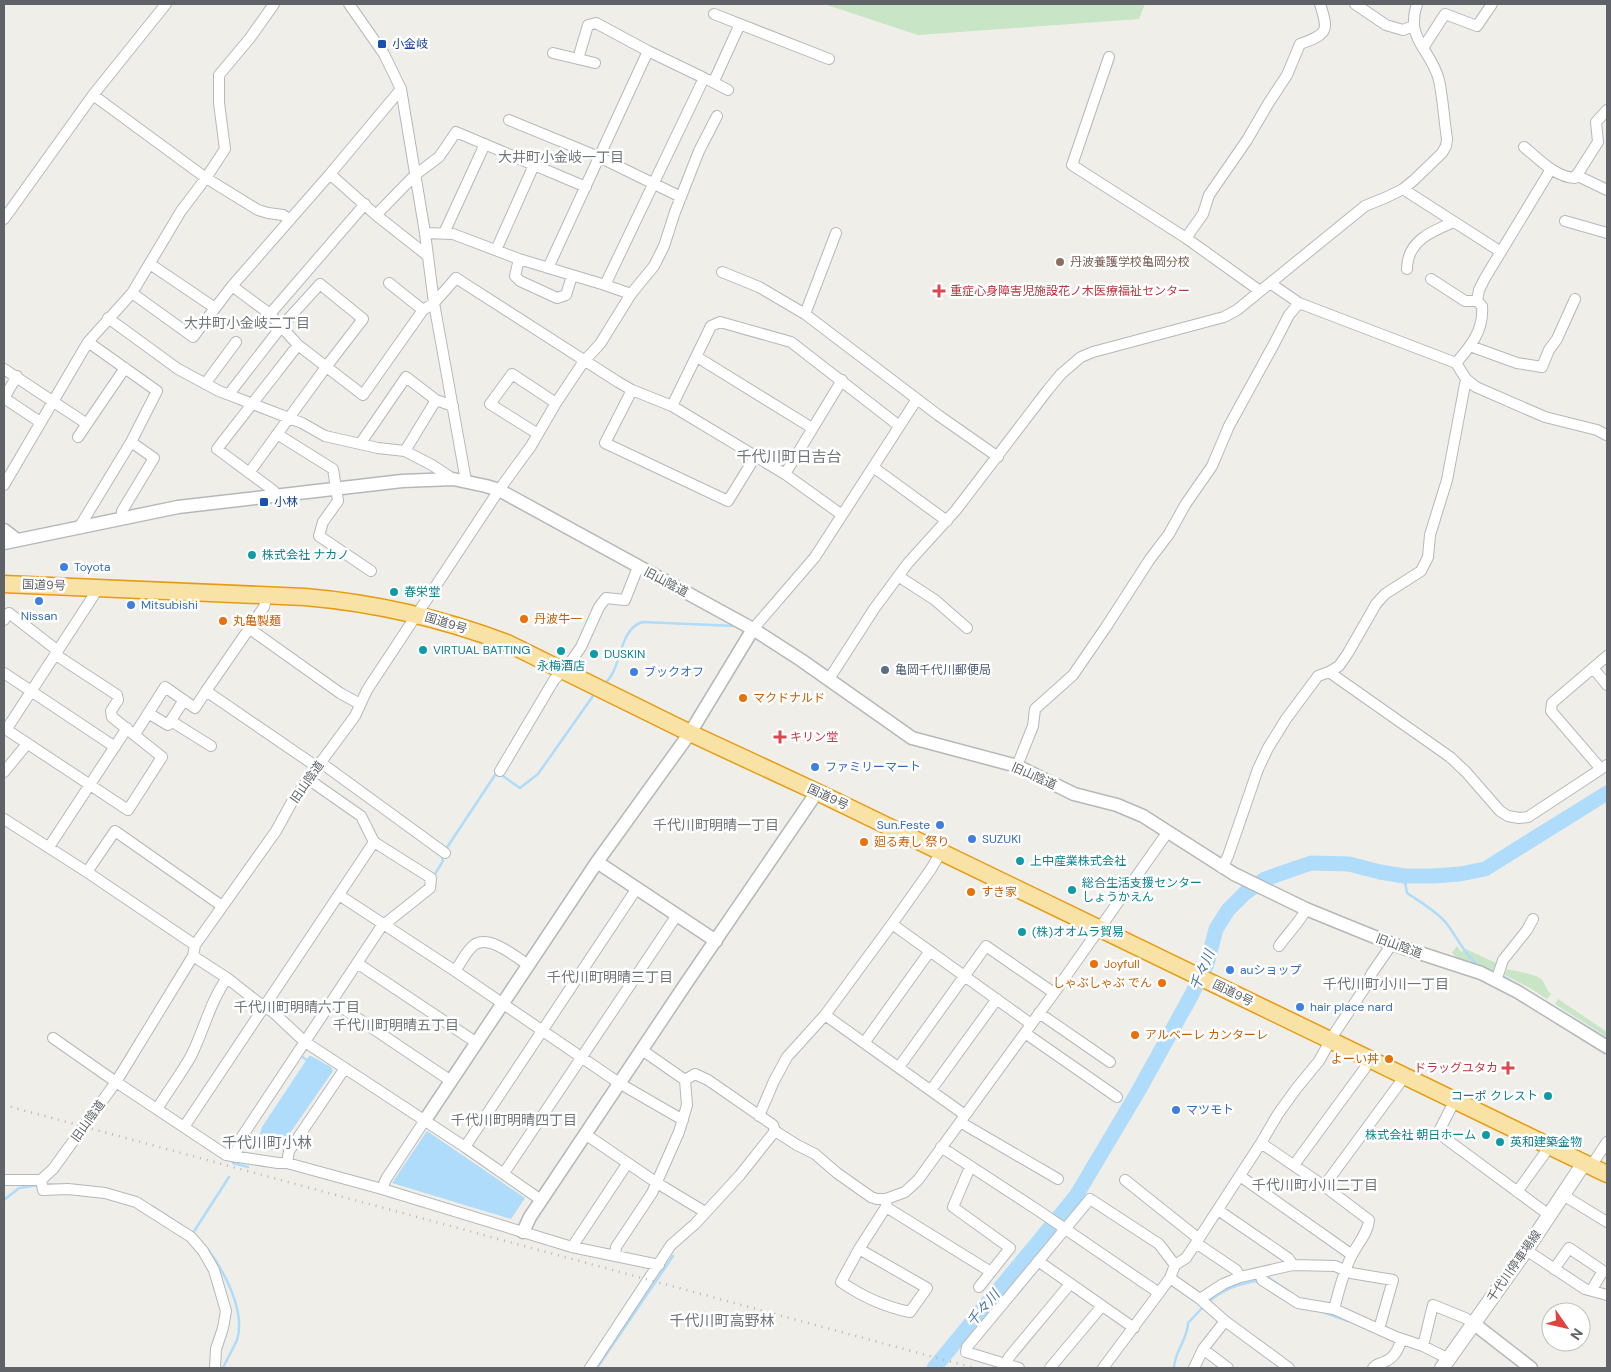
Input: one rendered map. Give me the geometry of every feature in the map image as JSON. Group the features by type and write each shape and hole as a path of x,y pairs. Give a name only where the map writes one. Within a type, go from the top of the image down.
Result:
{"highway":[{"name":"国道9号","path":"4,584 340,600 417,614 447,622 498,640 690,733 818,792 1607,1174"}],"main road":[{"name":"千代川停車場線","path":"1445,1364 1526,1250 1548,1215 1588,1165"}],"street":[{"path":"4,219 93,95 166,4"},
{"path":"349,4 384,54 401,89 452,406 459,480"},
{"path":"1186,238 1203,214 1209,195 1247,140 1287,75 1300,44 1318,38 1324,31 1326,22 1320,4"},
{"path":"1355,4 1386,25 1403,30 1413,26"},
{"path":"829,679 874,609 908,562 947,521 1047,391 1071,364 1081,357 1102,349 1224,316 1237,310 1365,206 1403,189 1436,159 1446,146 1447,139 1439,80 1434,66 1415,35 1413,26 1413,16 1417,4"},
{"path":"1422,48 1445,14 1477,26 1492,4"},
{"path":"4,485 88,342 132,293 181,211 225,149 219,103 219,75 250,38 271,5"},
{"path":"714,14 830,59"},
{"path":"578,59 588,25 596,23 728,90"},
{"path":"605,285 654,182 740,24"},
{"path":"548,268 648,51"},
{"path":"553,53 595,63"},
{"path":"1109,57 1072,165 1186,238 1260,291"},
{"path":"132,293 193,337 232,286 401,89"},
{"path":"93,95 206,178 258,210 283,215 290,220"},
{"path":"1576,176 1598,142 1596,122 1607,110"},
{"path":"108,318 178,369 205,384 302,423 325,436 405,451 459,480 499,490 531,446 556,402 584,361 600,344 631,294 654,266 664,246 699,151 717,116"},
{"path":"508,120 599,157 654,182 681,197"},
{"path":"376,215 415,175 439,157 456,132 586,187"},
{"path":"444,233 485,144"},
{"path":"1524,147 1551,169 1570,177 1575,178 1576,176 1607,190"},
{"path":"496,250 534,165"},
{"path":"1477,302 1479,290 1485,278 1551,169"},
{"path":"330,174 376,215 428,256"},
{"path":"1403,189 1501,252"},
{"path":"270,314 365,204"},
{"path":"1407,269 1407,262 1415,245 1430,232 1454,222"},
{"path":"1565,222 1607,233"},
{"path":"425,233 453,234 519,259 631,294"},
{"path":"805,314 836,233"},
{"path":"519,259 515,276 520,281 557,298 566,296 572,276"},
{"path":"150,264 215,308"},
{"path":"722,272 759,287 805,314 917,399 998,457"},
{"path":"232,286 270,314 298,345 363,395 423,310 434,303 456,278 632,390 672,406 785,474 842,515"},
{"path":"1431,279 1465,301 1477,302 1482,306 1482,322 1475,340 1456,363"},
{"path":"1270,283 1299,303 1456,363 1466,380 1476,387 1545,417 1597,430 1607,437"},
{"path":"229,394 281,327 320,284 363,319 249,473"},
{"path":"388,284 423,310"},
{"path":"1470,346 1517,363 1542,367 1575,299"},
{"path":"1017,766 1033,726 1035,709 1073,675 1150,559 1169,534 1185,505 1212,466 1229,426 1290,315 1299,303"},
{"path":"672,406 711,326 720,322 790,342 842,380 898,425"},
{"path":"80,526 131,442 157,391 88,342"},
{"path":"205,384 236,342"},
{"path":"276,496 274,490 217,449 298,345"},
{"path":"697,357 812,428"},
{"path":"78,438 124,368"},
{"path":"4,369 87,424"},
{"path":"538,434 490,404 512,374 556,402"},
{"path":"17,376 4,398 40,422"},
{"path":"360,444 406,377 436,400 452,406"},
{"path":"785,474 842,380"},
{"path":"1222,868 1228,856 1258,769 1268,748 1286,719 1318,676 1339,666 1376,604 1385,594 1421,571 1428,557 1430,535 1446,480 1466,380"},
{"path":"632,390 605,443 728,501 754,457"},
{"path":"382,1189 386,1179 597,862 690,733 753,629 815,557 898,425 917,399"},
{"path":"405,451 436,400"},
{"path":"277,434 333,469 338,501 323,522 319,536 370,571"},
{"path":"122,518 122,511 154,458 131,442"},
{"path":"873,467 947,521"},
{"path":"4,543 178,507 402,481 459,480"},
{"name":"旧山陰道","path":"41,1180 53,1169 116,1082 192,956 195,945 276,831 293,800 355,716 367,690 499,490 753,629 829,679 912,738 1017,766 1074,794 1117,805 1143,816 1222,868 1306,909 1392,944 1481,973 1518,992 1607,1047"},
{"path":"4,530 18,540"},
{"path":"500,771 554,680 570,663 581,647 599,607 606,598 625,600 638,567"},
{"path":"898,576 934,600 967,628"},
{"path":"4,620 9,613 57,653 117,695 118,700 111,711 112,717 162,757 128,810 5,729 57,653 94,595 95,588"},
{"path":"48,848 115,747 148,713 165,687 195,708 250,629 264,607 267,596"},
{"path":"250,629 340,693 360,704"},
{"path":"1329,672 1450,757 1500,810 1508,816 1519,818 1528,817 1604,767 1551,711 1552,703 1607,656"},
{"path":"1593,668 1607,685"},
{"path":"4,673 115,747"},
{"path":"206,691 319,764 446,853"},
{"path":"148,713 168,726 184,700"},
{"path":"171,721 211,746"},
{"path":"4,772 27,744"},
{"path":"235,1157 241,1138 381,927 430,888 431,878 374,842 361,816 308,779"},
{"path":"523,1232 530,1217 619,1083 818,792"},
{"path":"4,819 195,945"},
{"path":"87,872 114,831 222,906"},
{"path":"859,1249 927,1288 910,1312 890,1308 857,1293 842,1282 859,1249 886,1203 905,1192 918,1180 1167,833"},
{"path":"184,1127 374,842"},
{"path":"759,1116 774,1081 788,1057 825,1014 892,924 941,852"},
{"path":"597,862 716,941"},
{"path":"465,1147 637,888"},
{"path":"340,895 619,1083 683,1120"},
{"path":"1279,946 1294,925 1302,918 1306,909"},
{"path":"504,1173 677,915"},
{"path":"1496,981 1503,960 1533,920"},
{"path":"892,924 997,999 1028,1029 1117,1098"},
{"path":"455,971 470,948 476,943 484,941 497,946 528,965"},
{"path":"1103,1368 1170,1278 1175,1265 1186,1258 1198,1241 1278,1114 1319,1061 1392,944"},
{"path":"899,1067 986,946 1054,993"},
{"path":"864,1043 930,951"},
{"path":"192,956 227,978 273,1012 305,1042 425,1120 542,1200"},
{"path":"357,963 477,1043"},
{"path":"157,1109 191,1055 210,1009 227,978"},
{"path":"931,1090 997,999"},
{"path":"332,1001 451,1081"},
{"path":"1039,1013 1110,1062"},
{"path":"825,1014 931,1090 963,1118 1058,1179"},
{"path":"53,1038 226,1155 278,1164 287,1163 382,1189 572,1246 659,1265"},
{"path":"642,1050 686,1080"},
{"path":"1294,1165 1365,1068 1369,1058"},
{"path":"287,1163 289,1151 345,1068"},
{"path":"686,1080 695,1074 708,1080 773,1125 774,1130 815,1154 837,1173 871,1197 886,1203 991,1272"},
{"path":"1324,1186 1405,1076"},
{"path":"615,1256 616,1247 657,1183 680,1132 687,1105 686,1080"},
{"path":"1456,1100 1438,1133 1548,1215"},
{"path":"590,1368 672,1245 695,1224 740,1175 774,1130"},
{"path":"585,1134 627,1164 705,1212"},
{"path":"1588,1165 1607,1142"},
{"path":"1261,1143 1324,1186 1369,1220 1368,1228 1345,1271 1334,1309"},
{"path":"1517,1192 1548,1145"},
{"path":"942,1147 1159,1293"},
{"path":"572,1246 627,1164"},
{"path":"970,1167 953,1207 1010,1248 979,1287"},
{"path":"1240,1176 1352,1255"},
{"path":"4,1180 41,1180 43,1190 68,1188 96,1192 136,1202 191,1236 203,1251 214,1270 226,1310 224,1328 216,1349 215,1368"},
{"path":"1126,1180 1198,1241 1236,1270 1240,1277"},
{"path":"1563,1195 1607,1222"},
{"path":"1019,1368 966,1352 967,1347 1038,1261 1063,1227 1090,1199 1160,1244 1175,1265"},
{"path":"1218,1210 1288,1258 1293,1265"},
{"path":"1554,1269 1569,1248 1603,1271 1594,1286 1593,1292"},
{"path":"1526,1250 1585,1289 1607,1294"},
{"path":"1038,1261 1134,1328"},
{"path":"1200,1299 1223,1284 1240,1277 1293,1265 1334,1266 1345,1271 1393,1280 1379,1328"},
{"path":"1260,1273 1262,1280 1298,1303 1334,1309 1402,1339 1423,1346 1445,1364"},
{"path":"1170,1278 1289,1368"},
{"path":"1005,1364 1070,1284"},
{"path":"1423,1346 1433,1305 1473,1323 1528,1367"},
{"path":"1050,1368 1102,1306"},
{"path":"1194,1368 1203,1349 1225,1321"},
{"path":"1373,1368 1376,1364 1391,1359 1402,1339"},
{"path":"1203,1349 1228,1368"}],"green space":[{"path":"824,4 1145,4 1139,19 918,35"},
{"path":"1457,946 1461,952 1466,949 1496,963 1492,974 1461,963 1452,953"},
{"path":"1507,969 1539,978 1551,994 1547,999 1505,975"},
{"path":"1558,999 1607,1032 1607,1037 1555,1004"}],"water":[{"path":"309,1056 331,1067 333,1071 281,1146 272,1150 257,1145 262,1127"},
{"path":"427,1131 525,1198 511,1219 392,1183"}],"waterway":[{"path":"604,684 614,669 628,633 642,622 735,626"},
{"path":"446,849 497,772 520,788 538,774 593,696"},
{"name":"千々川","path":"934,1368 1076,1196 1139,1090 1191,996 1207,964 1216,929 1228,910 1245,893 1265,879 1311,863 1349,864 1404,876 1460,874 1485,869 1607,793"},
{"path":"435,874 443,861 442,857"},
{"path":"1404,876 1407,893 1443,919 1466,952 1480,967"},
{"path":"1501,975 1607,1039"},
{"path":"300,1055 309,1062"},
{"path":"233,1163 248,1167"},
{"path":"193,1233 229,1177"},
{"path":"45,1184 92,1187"},
{"path":"4,1200 19,1188 38,1185"},
{"path":"152,1206 181,1225"},
{"path":"207,1248 232,1292 238,1317 239,1329 237,1340 223,1368"},
{"path":"597,1368 673,1256"},
{"path":"1265,1279 1269,1278 1290,1292"},
{"path":"1208,1302 1232,1287 1260,1280"},
{"path":"1174,1368 1176,1356 1186,1335 1188,1323 1204,1306"},
{"path":"1320,1311 1348,1321"}],"railway":[{"path":"4,1105 974,1368"}],"place":[{"name":"小金岐","path":"382,44"},
{"name":"丹波養護学校亀岡分校","path":"1060,262"},
{"name":"重症心身障害児施設花ノ木医療福祉センター","path":"939,291"},
{"name":"小林","path":"264,502"},
{"name":"株式会社 ナカノ","path":"252,555"},
{"name":"Toyota","path":"64,567"},
{"name":"春栄堂","path":"394,592"},
{"name":"Nissan","path":"39,601"},
{"name":"Mitsubishi","path":"131,605"},
{"name":"丹波牛一","path":"524,619"},
{"name":"丸亀製麺","path":"223,621"},
{"name":"VIRTUAL BATTING","path":"423,650"},
{"name":"永梅酒店","path":"561,651"},
{"name":"DUSKIN","path":"594,654"},
{"name":"亀岡千代川郵便局","path":"885,670"},
{"name":"ブックオフ","path":"634,672"},
{"name":"マクドナルド","path":"743,698"},
{"name":"キリン堂","path":"780,737"},
{"name":"ファミリーマート","path":"815,767"},
{"name":"Sun.Feste","path":"940,825"},
{"name":"SUZUKI","path":"972,839"},
{"name":"廻る寿し 祭り","path":"864,842"},
{"name":"上中産業株式会社","path":"1020,861"},
{"name":"総合生活支援センター しょうかえん","path":"1072,890"},
{"name":"すき家","path":"971,892"},
{"name":"(株)オオムラ貿易","path":"1022,932"},
{"name":"Joyfull","path":"1094,964"},
{"name":"auショップ","path":"1230,970"},
{"name":"しゃぶしゃぶ でん","path":"1162,983"},
{"name":"hair place nard","path":"1300,1007"},
{"name":"アルベーレ カンターレ","path":"1135,1035"},
{"name":"よーい丼","path":"1389,1059"},
{"name":"ドラッグユタカ","path":"1508,1068"},
{"name":"コーポ クレスト","path":"1548,1096"},
{"name":"マツモト","path":"1176,1110"},
{"name":"株式会社 朝日ホーム","path":"1486,1135"},
{"name":"英和建築金物","path":"1500,1142"}],"district":[{"name":"大井町小金岐一丁目","path":"561,157"},
{"name":"大井町小金岐二丁目","path":"247,323"},
{"name":"千代川町日吉台","path":"789,457"},
{"name":"千代川町明晴一丁目","path":"716,825"},
{"name":"千代川町明晴三丁目","path":"610,977"},
{"name":"千代川町小川一丁目","path":"1386,984"},
{"name":"千代川町明晴六丁目","path":"297,1007"},
{"name":"千代川町明晴五丁目","path":"396,1025"},
{"name":"千代川町明晴四丁目","path":"514,1120"},
{"name":"千代川町小林","path":"267,1143"},
{"name":"千代川町小川二丁目","path":"1315,1185"},
{"name":"千代川町高野林","path":"722,1321"}]}
